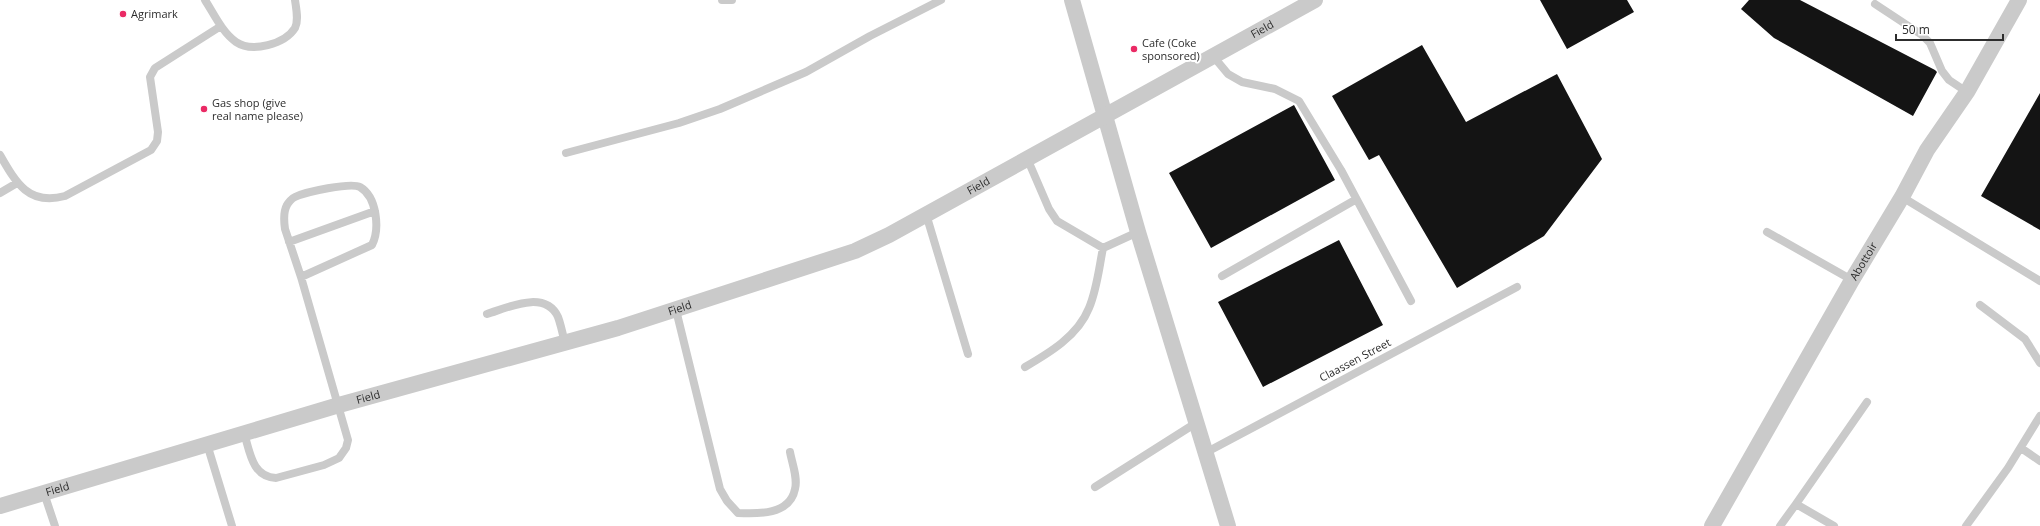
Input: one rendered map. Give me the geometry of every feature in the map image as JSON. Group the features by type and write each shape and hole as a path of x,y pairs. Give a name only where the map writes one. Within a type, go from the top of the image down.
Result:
{"street":[{"path":"1072,0 1106,115 1138,232 1228,526"},
{"name":"Field","path":"0,506 339,405 565,344 676,310 855,251 926,214 1315,0"},
{"name":"Abottoir","path":"1712,526 1852,280 1902,197 1927,150 1967,92 2019,0"}],"lane":[{"path":"205,0 221,26 237,43 250,47 273,44 287,36 295,27 297,14 295,0"},
{"path":"722,0 732,0"},
{"path":"566,153 680,123 720,109 806,72 870,36 941,0"},
{"path":"1875,4 1922,35 1930,43 1942,71 1949,80 1967,92"},
{"path":"0,155 16,183 30,193 43,198 54,199 65,196 151,150 157,141 158,132 150,77 155,68 221,26"},
{"path":"1213,56 1228,74 1242,82 1275,89 1299,101 1316,128 1355,200 1368,219 1411,301"},
{"path":"1027,158 1049,209 1057,221 1103,248"},
{"path":"0,193 16,183"},
{"path":"244,434 253,462 259,473 267,478 276,478 324,465 339,458 346,448 348,440 339,405 289,242 284,219 286,206 294,197 347,184 360,186 368,194 377,224 376,236 372,245 300,277"},
{"path":"1902,197 2040,280"},
{"path":"1222,276 1355,200"},
{"path":"289,242 374,211"},
{"path":"926,214 968,354"},
{"path":"1103,248 1138,232"},
{"path":"1767,232 1852,280"},
{"path":"1025,367 1053,350 1070,335 1089,309 1098,280 1103,248"},
{"name":"Claassen Street","path":"1205,453 1516,287"},
{"path":"487,314 520,303 540,303 549,306 557,316 565,344"},
{"path":"1980,304 2025,339 2040,363"},
{"path":"676,310 710,456 720,489 726,502 738,513 759,514 782,508 791,500 796,489 790,452"},
{"path":"1780,526 1867,402"},
{"path":"1966,526 2008,468 2040,416"},
{"path":"1095,487 1196,424"},
{"path":"207,444 232,526"},
{"path":"2020,448 2040,461"},
{"path":"44,493 55,526"},
{"path":"1796,504 1834,526"}],"building":[{"path":"1540,0 1627,0 1634,12 1567,49"},
{"path":"1749,0 1800,0 1937,72 1913,116 1774,38 1741,9"},
{"path":"1422,45 1466,122 1557,74 1602,159 1544,236 1457,288 1379,155 1369,160 1332,96"},
{"path":"2040,93 2040,230 1981,196"},
{"path":"1294,105 1335,180 1211,248 1169,173"},
{"path":"1339,240 1383,325 1263,387 1218,302"}],"place":[{"name":"Agrimark","path":"123,14"},
{"name":"Cafe (Coke sponsored)","path":"1134,49"},
{"name":"Gas shop (give real name please)","path":"204,109"}]}
